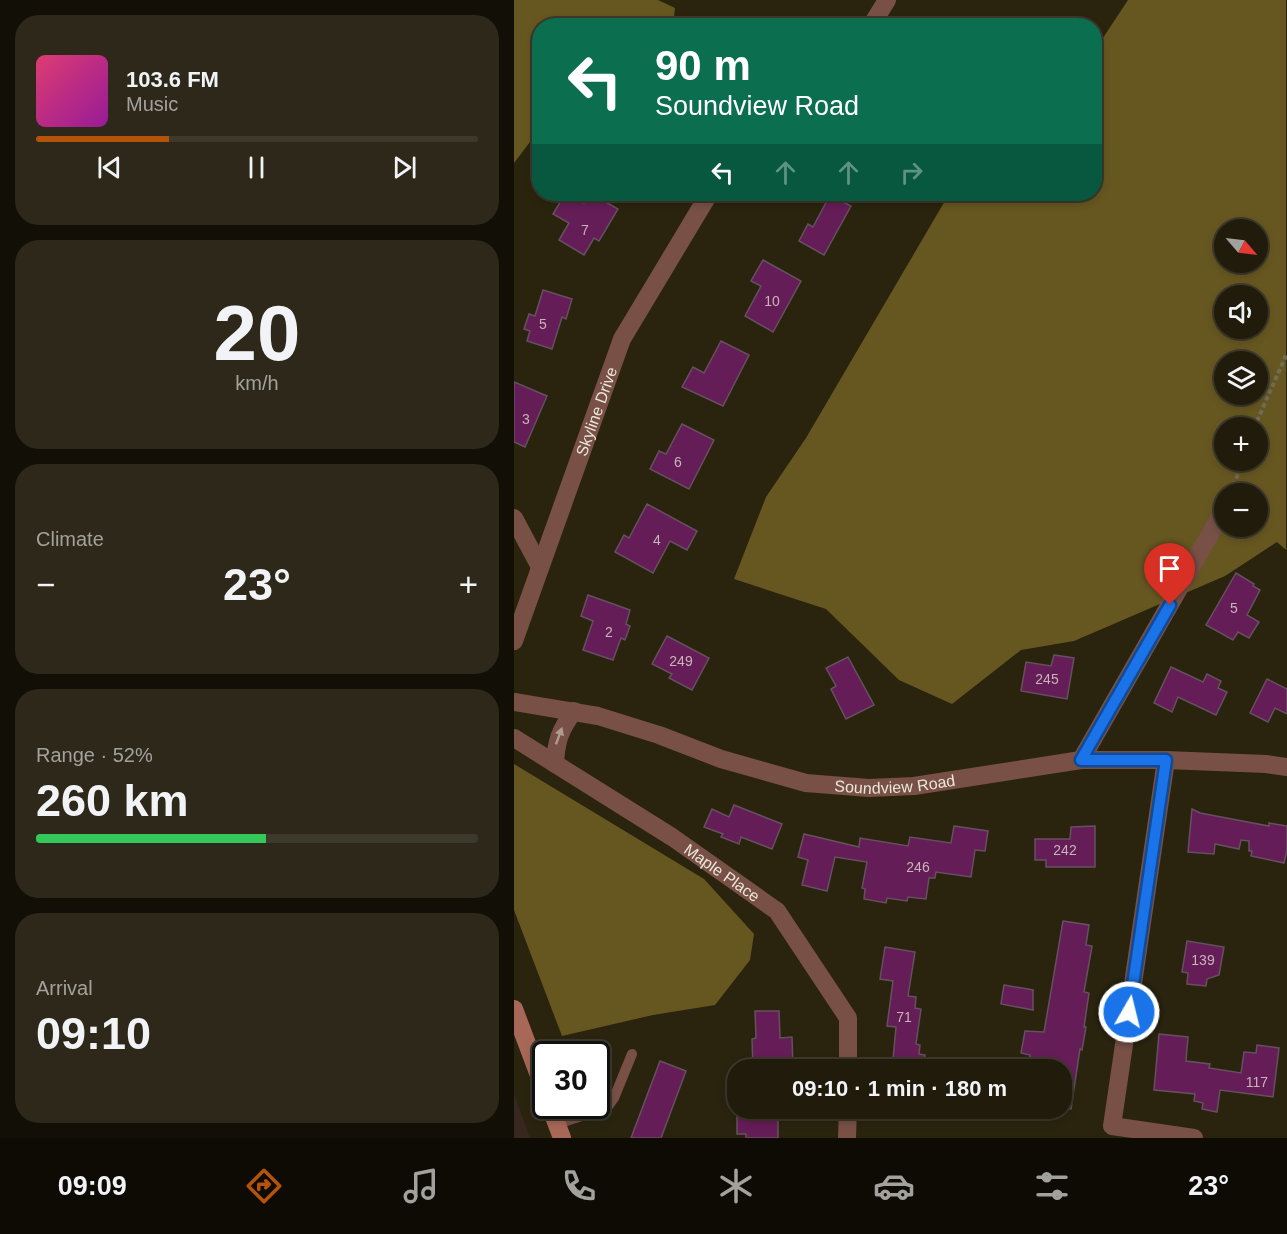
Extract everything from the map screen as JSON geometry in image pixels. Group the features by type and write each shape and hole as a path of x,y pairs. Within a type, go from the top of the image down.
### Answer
{"main road":[{"path":"514,1009 532,1057"}],"street":[{"path":"876,18 887,0"},
{"name":"Skyline Drive","path":"514,641 622,339 705,201"},
{"path":"514,518 540,567"},
{"path":"1081,760 1214,527"},
{"name":"Soundview Road","path":"514,702 598,716 659,735 721,759 806,783 869,788 914,786 1081,760 1166,760 1266,764 1286,767"},
{"path":"555,764 556,744 563,725 574,711"},
{"name":"Maple Place","path":"514,738 672,837 777,911 848,1018 848,1059"},
{"path":"1166,760 1112,1126 1194,1138"},
{"path":"847,1138 848,1119"}],"lane":[{"path":"559,1131 607,1108 614,1098 632,1054"}],"path":[{"path":"1259,417 1286,353"}],"shaded area":[{"path":"514,0 658,0 675,8 674,18 532,18 532,139 514,163"},
{"path":"1128,0 1286,0 1286,550 1277,542 1225,576 1074,641 1021,650 952,704 899,680 826,609 734,579 766,497 806,438 945,201 1102,201 1102,39"},
{"path":"514,764 704,879 754,934 750,960 715,1005 653,1015 562,1036 514,910"},
{"path":"514,1094 530,1138 514,1138"}],"building":[{"path":"561,201 584,203 585,201 604,201 618,209 599,241 594,238 584,255 559,240 569,223 553,214"},
{"path":"827,201 841,201 851,206 824,255 799,241 808,224 813,227"},
{"path":"763,260 801,281 773,332 745,316 761,286 751,281"},
{"path":"543,290 572,299 566,319 562,317 552,349 527,341 530,331 524,329 529,314 535,316"},
{"path":"721,341 749,355 723,406 682,387 693,367 704,373"},
{"path":"514,382 547,396 525,447 514,442"},
{"path":"682,424 714,440 689,489 650,469 659,451 666,454"},
{"path":"647,504 697,531 687,550 670,541 653,573 615,552 624,535 629,538"},
{"path":"1236,573 1260,590 1247,615 1259,622 1249,638 1238,632 1233,640 1206,625"},
{"path":"588,595 630,610 626,624 630,626 625,640 621,638 613,660 583,650 593,621 581,616"},
{"path":"667,636 709,658 692,690 669,678 672,674 652,664"},
{"path":"1054,655 1074,658 1067,699 1021,691 1026,662 1051,666"},
{"path":"848,657 874,705 846,719 831,689 836,686 826,668"},
{"path":"1171,667 1203,682 1207,674 1221,681 1218,688 1227,692 1216,715 1178,697 1172,712 1154,703"},
{"path":"1267,679 1287,689 1287,714 1275,708 1268,722 1250,713"},
{"path":"734,805 782,824 772,849 741,837 739,844 721,837 723,834 704,827 712,809 729,817"},
{"path":"1192,809 1200,813 1269,826 1269,823 1287,826 1287,850 1284,863 1251,856 1249,841 1241,840 1239,849 1215,844 1214,854 1188,852"},
{"path":"954,826 988,831 985,851 975,850 971,877 936,872 935,878 929,878 926,899 908,897 907,901 887,898 886,903 864,899 865,889 862,888 867,862 835,857 827,891 802,885 808,860 798,857 804,834 859,847 860,838 908,846 910,837 951,843"},
{"path":"1095,826 1095,867 1046,867 1046,860 1035,860 1035,839 1070,839 1071,827"},
{"path":"1063,921 1089,925 1086,945 1092,946 1084,992 1089,993 1084,1027 1086,1027 1082,1050 1080,1049 1072,1102 1072,1059 1029,1059 1030,1055 1021,1053 1025,1031 1044,1032"},
{"path":"1187,941 1224,947 1219,975 1207,979 1206,986 1187,984 1188,973 1182,972"},
{"path":"885,947 915,952 908,996 916,997 915,1008 921,1009 916,1044 920,1045 919,1054 925,1055 924,1059 893,1059 896,1027 887,1026 893,981 880,979"},
{"path":"1004,985 1033,990 1033,1010 1001,1004"},
{"path":"755,1011 779,1011 780,1038 792,1037 793,1059 753,1059 752,1039 756,1038"},
{"path":"1159,1034 1188,1037 1186,1061 1210,1064 1209,1068 1241,1073 1244,1052 1256,1053 1257,1045 1279,1048 1273,1097 1220,1090 1217,1112 1202,1109 1203,1103 1194,1101 1195,1094 1154,1090"},
{"path":"660,1061 686,1071 661,1138 631,1138"},
{"path":"737,1119 778,1119 778,1138 746,1138 746,1134 737,1134"}],"route":[{"path":"1129,1012 1166,760 1081,760 1170,605"}]}
